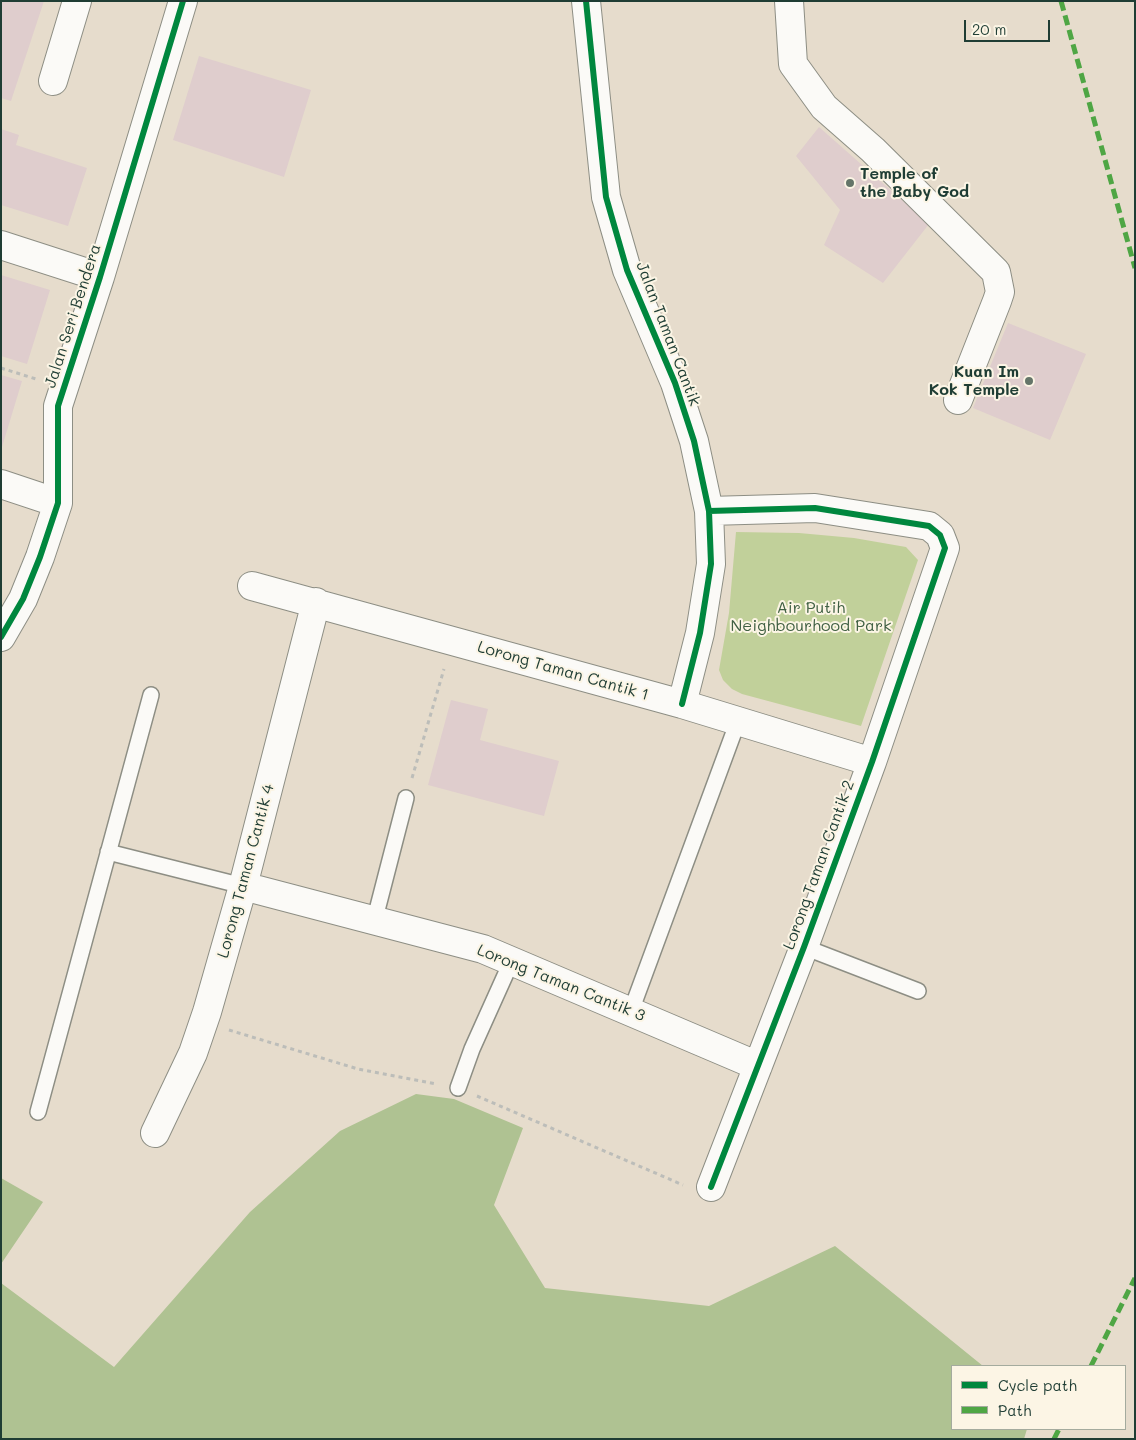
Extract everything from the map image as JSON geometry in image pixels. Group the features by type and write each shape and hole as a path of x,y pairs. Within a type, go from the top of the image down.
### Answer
{"street":[{"path":"53,81 77,1"},
{"name":"Jalan Seri Bendera","path":"1,637 23,598 40,557 58,503 58,406 100,277 183,1"},
{"name":"Jalan Taman Cantik","path":"586,1 606,197 627,270 674,383 694,441 709,511 711,564 700,633 682,704"},
{"path":"789,1 793,64 824,107 872,150 996,272 1000,292 998,301 958,400"},
{"path":"1,245 100,277"},
{"path":"1,484 58,503"},
{"name":"Lorong Taman Cantik 2","path":"709,511 815,508 929,526 940,535 945,548 872,762 804,947 711,1187"},
{"name":"Lorong Taman Cantik 1","path":"252,586 316,602 682,704 872,762"},
{"name":"Lorong Taman Cantik 4","path":"155,1133 193,1053 243,886 316,602"},
{"name":"Lorong Taman Cantik 3","path":"243,886 374,922 483,949 758,1066"}],"lane":[{"path":"38,1112 151,695"},
{"path":"631,1011 738,721"},
{"path":"374,922 406,798"},
{"path":"108,852 243,886"},
{"path":"804,947 918,991"},
{"path":"458,1088 472,1049 512,960"}],"path":[{"path":"1,368 64,389"},
{"path":"406,798 441,679"}],"green space":[{"name":"Air Putih Neighbourhood Park","path":"736,532 799,533 854,538 906,547 918,560 861,726 742,694 732,689 723,680 719,670 729,613"},
{"path":"416,1094 454,1099 523,1128 494,1205 545,1288 709,1306 835,1246 982,1365 951,1365 951,1430 1027,1430 1024,1439 1,1439 1,1283 114,1367 250,1212 340,1131"},
{"path":"1,1178 43,1202 1,1264"}],"building":[{"path":"1,1 44,1 11,101 1,98"},
{"path":"199,56 311,90 284,177 173,140"},
{"name":"Temple of the Baby God","path":"819,127 929,224 883,283 824,245 840,210 796,156"},
{"path":"1,129 19,135 16,145 87,168 68,226 1,205"},
{"path":"1,275 50,290 27,364 1,356"},
{"name":"Kuan Im Kok Temple","path":"1008,323 1086,354 1050,440 973,408"},
{"path":"1,375 22,381 2,447 1,447"},
{"path":"451,700 488,709 480,740 559,761 544,816 428,785"}],"marked path":[{"path":"1061,1 1135,268"},
{"path":"1092,1365 1135,1278"},
{"path":"1054,1439 1058,1430"}],"cycle path":[{"path":"1,637 23,599 40,557 58,503 58,406 100,277 183,1"},
{"path":"586,1 606,197 627,270 675,383 694,441 709,511 711,564 700,633 682,704"},
{"path":"709,511 815,508 929,526 940,535 945,548 872,762 804,947 711,1187"}],"place":[{"name":"Temple of the Baby God","path":"850,183"},
{"name":"Kuan Im Kok Temple","path":"1029,381"}]}
